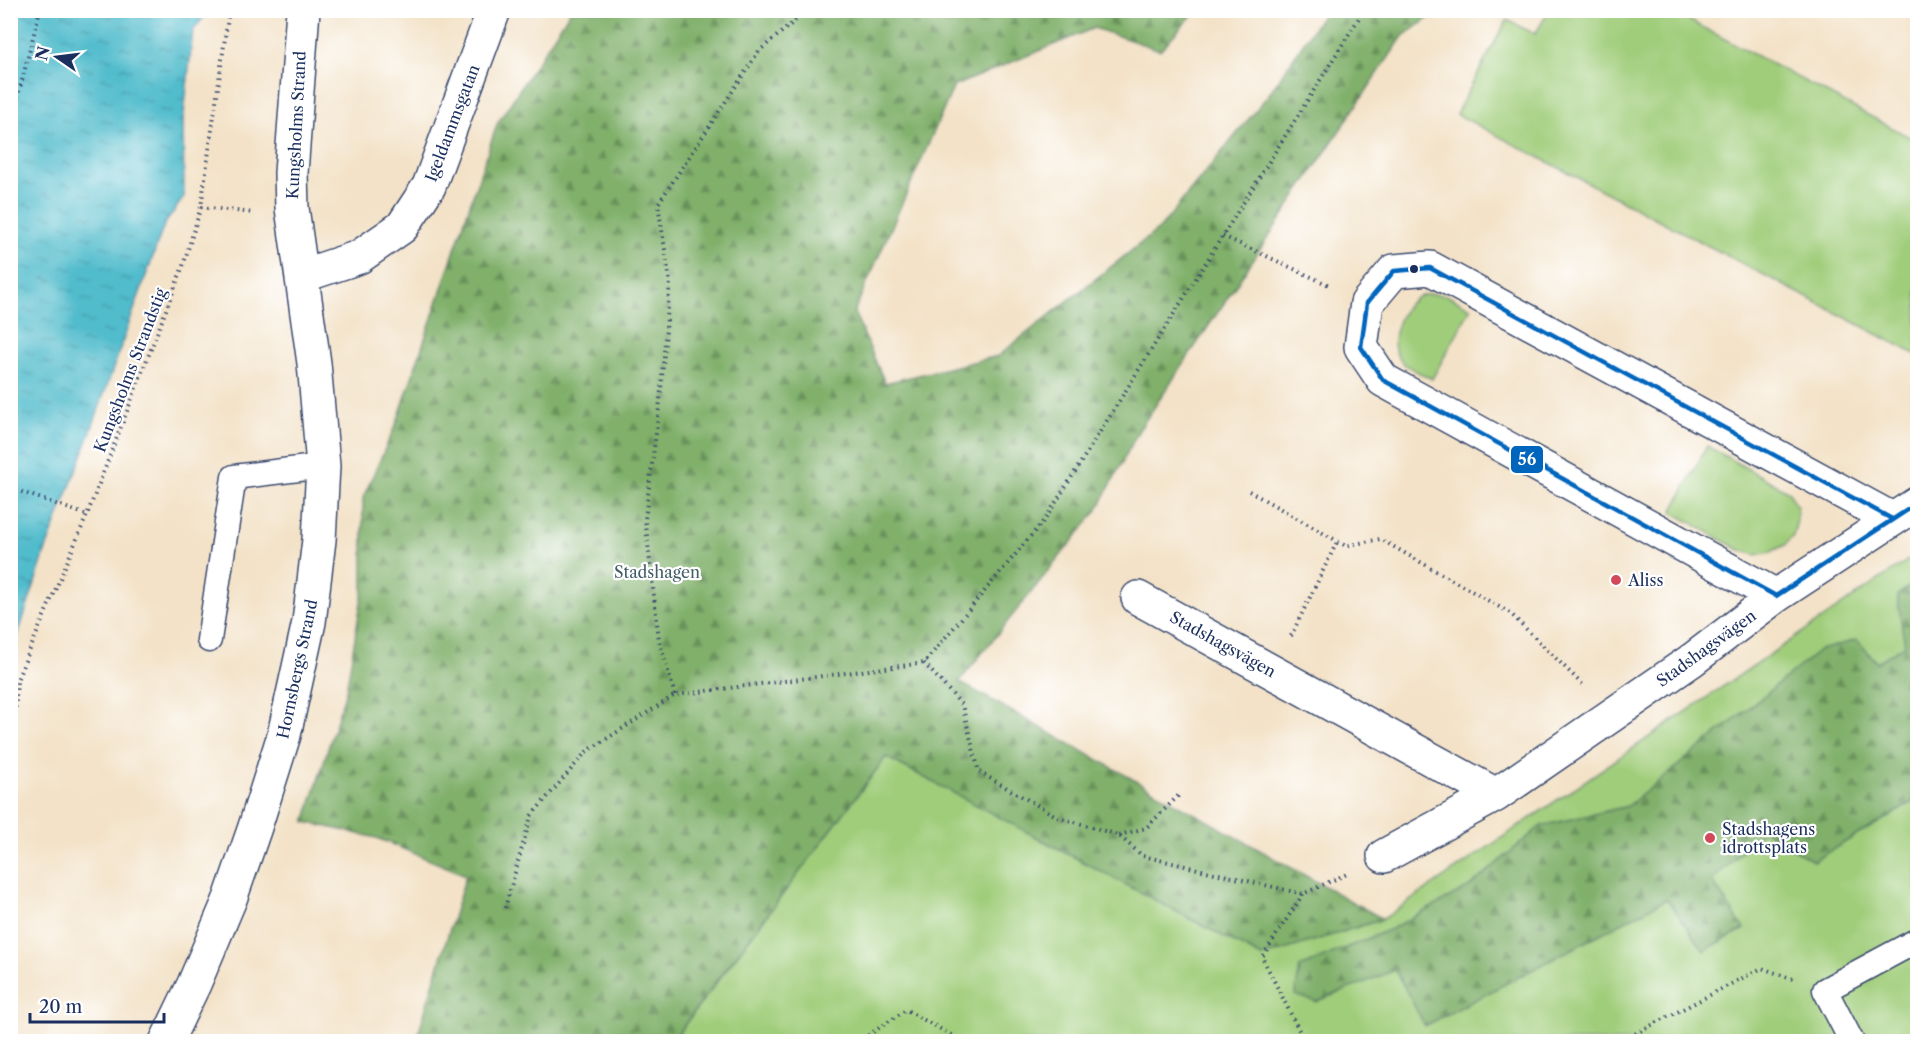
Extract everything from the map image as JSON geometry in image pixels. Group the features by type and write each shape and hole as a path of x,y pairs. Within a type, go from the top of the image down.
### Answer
{"street":[{"name":"Kungsholms Strand","path":"302,276 292,208 291,173 303,10"},
{"name":"Igeldammsgatan","path":"302,276 359,257 402,227 429,186 494,10"},
{"path":"1776,596 1383,380 1361,346 1367,303 1394,271 1430,268 1905,511"},
{"name":"Hornsbergs Strand","path":"166,1041 194,984 230,898 255,827 284,735 309,622 319,540 323,465 314,363 302,276"},
{"name":"Stadshagsvägen","path":"1384,856 1496,795 1692,660 1776,596 1905,511"},
{"name":"Stadshagsvägen","path":"1138,598 1496,795"}],"lane":[{"path":"209,640 234,477 323,465"},
{"path":"1852,1041 1825,990 1917,940"}],"path":[{"path":"10,127 40,10"},
{"name":"Kungsholms Strandstig","path":"10,724 15,718 17,680 87,515 183,266 201,207 229,10"},
{"path":"675,695 658,640 645,519 660,401 670,282 658,204 759,51 808,10"},
{"path":"505,908 531,816 586,752 675,695 924,663 1047,518 1364,10"},
{"path":"201,207 257,214"},
{"path":"1223,236 1367,303"},
{"path":"10,488 87,515"},
{"path":"1249,491 1346,546 1380,539 1510,613 1614,714"},
{"path":"1303,612 1337,542"},
{"path":"924,663 962,705 979,772 1058,817 1118,835 1143,856 1303,894"},
{"path":"1118,835 1146,828 1179,795"},
{"path":"1305,1041 1262,957 1303,894 1384,856"},
{"path":"1619,1041 1762,968 1825,990"},
{"path":"858,1041 906,1010 963,1041"}],"green space":[{"name":"Stadshagen","path":"571,10 1196,11 1160,50 1094,28 954,86 854,312 885,383 998,356 1160,228 1269,94 1325,11 1439,11 1403,36 1139,430 1098,509 959,682 1383,919 1262,957 886,757 672,1041 416,1041 466,875 377,838 305,822 346,691 363,590 363,498 397,422 497,124"},
{"path":"1549,11 1672,11 1917,141 1917,355 1456,114 1507,20 1535,34"},
{"path":"1430,294 1446,295 1471,308 1432,379 1403,363 1397,356 1394,338 1399,319 1410,303 1418,297"},
{"path":"1707,446 1789,492 1797,507 1797,520 1793,536 1785,545 1771,552 1755,555 1738,549 1672,512"},
{"name":"Stadshagens idrottsplats","path":"1917,554 1917,1041 672,1042 886,757 1262,957 1383,919"},
{"path":"1917,582 1917,800 1813,861 1763,830 1712,881 1744,929 1704,951 1667,899 1425,1026 1395,970 1316,1002 1295,995 1300,967 1393,928 1468,888 1541,826 1628,806 1820,650 1857,640 1877,662 1905,645 1897,595"}],"water":[{"path":"11,10 208,11 193,31 183,123 184,197 164,225 86,445 46,549 11,656"}],"transit line":[{"name":"56","path":"1776,596 1383,380 1361,347 1367,303 1394,271 1430,268 1892,519"},
{"name":"56","path":"1776,596 1918,503"}],"place":[{"name":"Aliss","path":"1616,580"},
{"name":"Stadshagens idrottsplats","path":"1710,838"}]}
